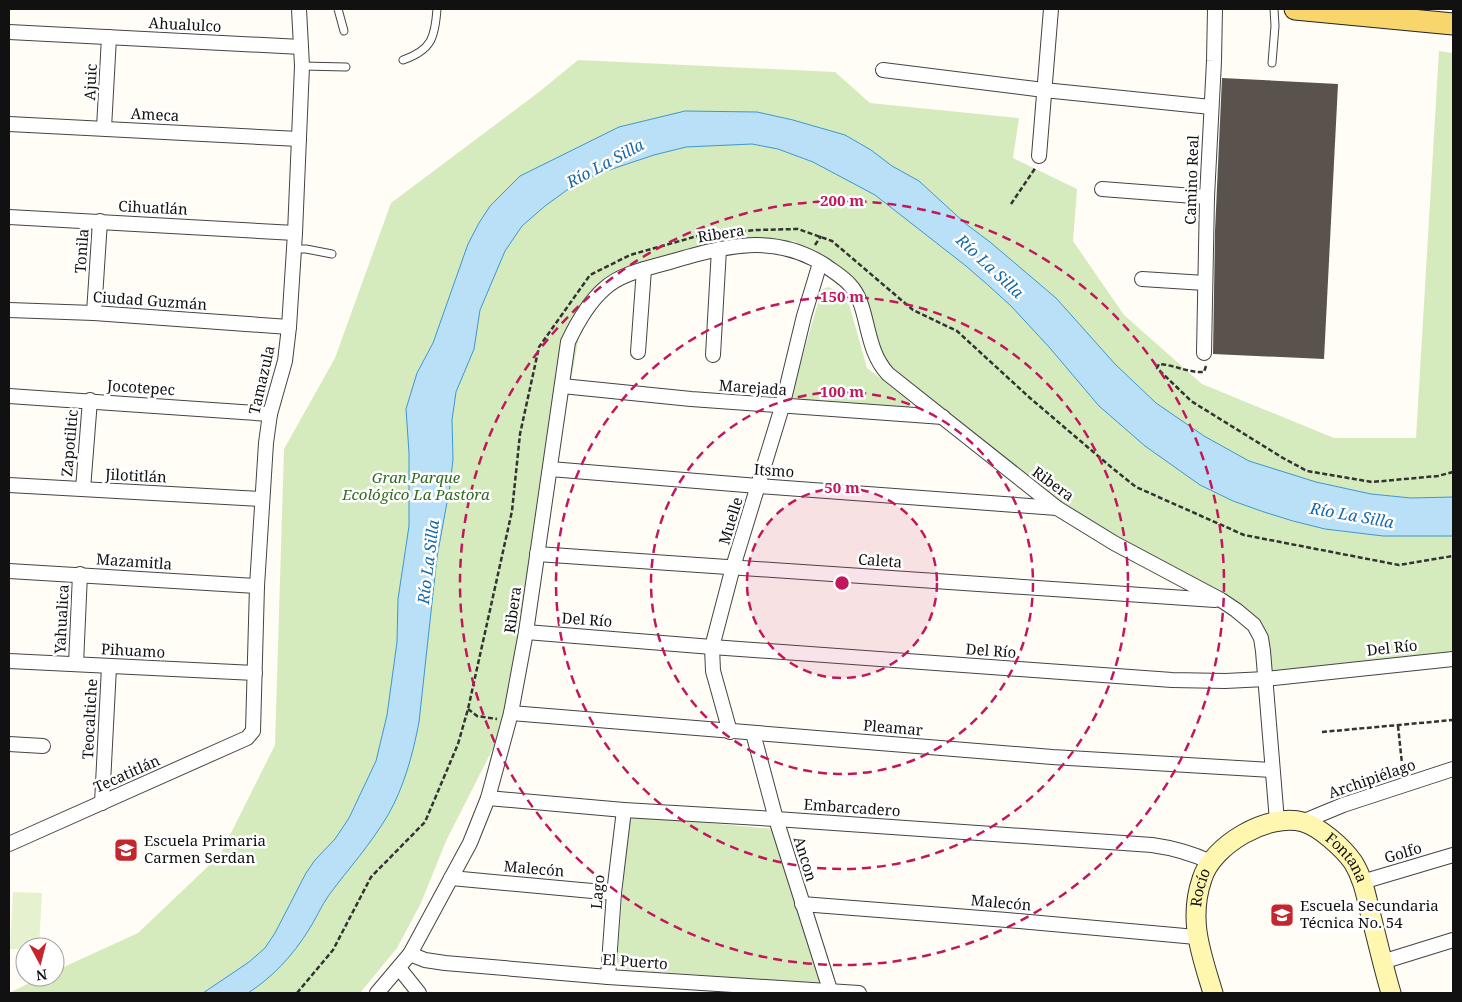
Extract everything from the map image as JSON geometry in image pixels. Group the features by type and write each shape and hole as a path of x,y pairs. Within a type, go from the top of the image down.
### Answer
{"main road":[{"path":"1295,9 1453,24"}],"street":[{"name":"Tamazula","path":"254,729 256,586 266,443 270,414 285,361 295,233 302,66 299,9"},
{"path":"1039,156 1051,9"},
{"name":"Camino Real","path":"1204,353 1207,197 1215,9"},
{"name":"Ahualulco","path":"9,32 301,47"},
{"name":"Ajuic","path":"104,128 110,37"},
{"path":"882,70 1044,90 1211,107"},
{"name":"Ameca","path":"9,124 299,139"},
{"path":"1102,189 1207,197"},
{"name":"Cihuatlán","path":"9,217 295,233"},
{"name":"Tonila","path":"94,314 100,222"},
{"name":"Ribera","path":"378,993 410,954 470,843 488,798 510,717 526,632 568,342 583,314 604,288 615,281 644,269 719,249 743,245 779,246 800,252 843,278 854,291 862,310 872,349 881,366 888,374 1004,468 1057,508 1114,543 1221,600 1254,625 1261,638 1266,679 1277,821"},
{"path":"713,355 719,249"},
{"name":"Muelle","path":"730,732 713,671 712,647 733,567 782,406 804,316 820,263"},
{"path":"638,352 644,269"},
{"path":"1142,279 1205,282"},
{"name":"Ciudad Guzmán","path":"9,310 289,327"},
{"name":"Marejada","path":"562,386 691,399 942,417"},
{"name":"Jocotepec","path":"9,396 90,400 270,414"},
{"name":"Zapotiltic","path":"82,489 90,400"},
{"name":"Itsmo","path":"550,469 1057,508"},
{"name":"Jilotitlán","path":"9,485 262,499"},
{"name":"Caleta","path":"537,554 1221,600"},
{"name":"Mazamitla","path":"9,571 256,586"},
{"name":"Yahualica","path":"76,664 80,574"},
{"name":"Del Río","path":"526,632 1172,680 1225,681 1266,679 1453,659"},
{"name":"Pihuamo","path":"9,661 255,673"},
{"name":"Teocaltiche","path":"102,803 109,666"},
{"name":"Pleamar","path":"510,717 753,733 1052,758 1272,770"},
{"name":"Tecatitlán","path":"9,844 247,738 254,729"},
{"name":"Ancon","path":"753,733 776,818 831,992"},
{"path":"9,744 43,746"},
{"name":"Archipiélago","path":"1302,822 1343,805 1453,769"},
{"name":"Embarcadero","path":"488,798 624,810 776,818 1152,845 1172,847 1211,862"},
{"name":"Lago","path":"608,977 614,892 624,810"},
{"name":"Fontana","path":"1277,821 1302,822 1319,830 1336,844 1352,862 1362,882 1390,993"},
{"name":"Rocío","path":"1213,993 1196,937 1196,900 1202,877 1211,862 1228,843 1247,831 1277,821"},
{"name":"Golfo","path":"1362,882 1453,854"},
{"name":"Malecón","path":"451,878 614,892"},
{"name":"Malecón","path":"802,904 1196,937"},
{"path":"1382,962 1453,940"},
{"name":"El Puerto","path":"410,954 426,960 445,963 608,977 859,993"},
{"path":"399,968 419,993"}],"lane":[{"path":"338,9 344,31"},
{"path":"403,60 428,46 433,37 437,9"},
{"path":"1272,63 1275,26 1274,9"},
{"path":"302,66 346,67"},
{"path":"294,249 306,249 332,254"}],"path":[{"path":"1011,204 1038,164 1039,156"},
{"path":"297,993 333,950 372,877 425,822 458,744 468,709 512,511 520,434 539,347 590,275 630,255 701,235 756,230 798,229 832,241 913,310 957,331 1030,398 1136,487 1244,536 1399,565 1453,556"},
{"path":"1204,353 1207,362 1204,372 1195,372 1172,365 1159,364 1157,368 1191,402 1282,458 1307,471 1372,482 1438,476 1453,472"},
{"path":"468,709 476,716 510,717"},
{"path":"1322,732 1453,720"},
{"path":"1398,726 1404,784"}],"green space":[{"name":"Gran Parque Ecológico La Pastora","path":"1439,51 1453,53 1453,659 1266,679 1254,625 1114,543 888,374 857,296 810,251 794,241 719,249 615,281 583,314 511,713 446,841 421,903 397,948 360,993 9,993 21,987 65,987 65,966 138,933 220,855 275,745 284,449 335,358 391,203 539,92 578,60 835,72 870,103 1019,118 1013,158 1077,189 1073,241 1124,315 1202,384 1334,438 1416,438"},
{"path":"829,287 847,297 867,368 909,400 911,405 908,408 796,403 791,396 822,289"},
{"path":"635,816 773,829 820,984 622,969 617,964 628,822"},
{"path":"13,892 42,893 40,937 15,937 15,949 10,949"}],"water":[{"name":"Río La Silla","path":"685,111 757,112 845,135 871,150 892,166 919,181 966,224 1056,298 1115,364 1156,403 1204,436 1249,461 1316,482 1371,494 1411,498 1453,497 1453,536 1383,536 1325,529 1264,512 1233,501 1200,485 1145,446 1099,406 1011,306 966,266 875,195 813,162 778,149 752,144 686,147 654,155 587,178 545,206 522,226 505,251 480,310 474,349 456,392 452,420 453,459 450,486 437,557 419,722 407,770 394,804 374,836 326,899 302,940 274,973 248,993 203,993 249,962 265,948 275,933 306,873 315,860 335,839 349,818 376,761 387,715 397,642 398,599 409,526 409,453 406,409 417,373 433,343 468,244 479,223 490,206 520,176 619,127"}],"building":[{"path":"1222,78 1338,84 1324,359 1213,354 1215,231"}],"place":[{"name":"Escuela Primaria Carmen Serdan","path":"126,850"},
{"name":"Escuela Secundaria Técnica No. 54","path":"1282,915"}]}
